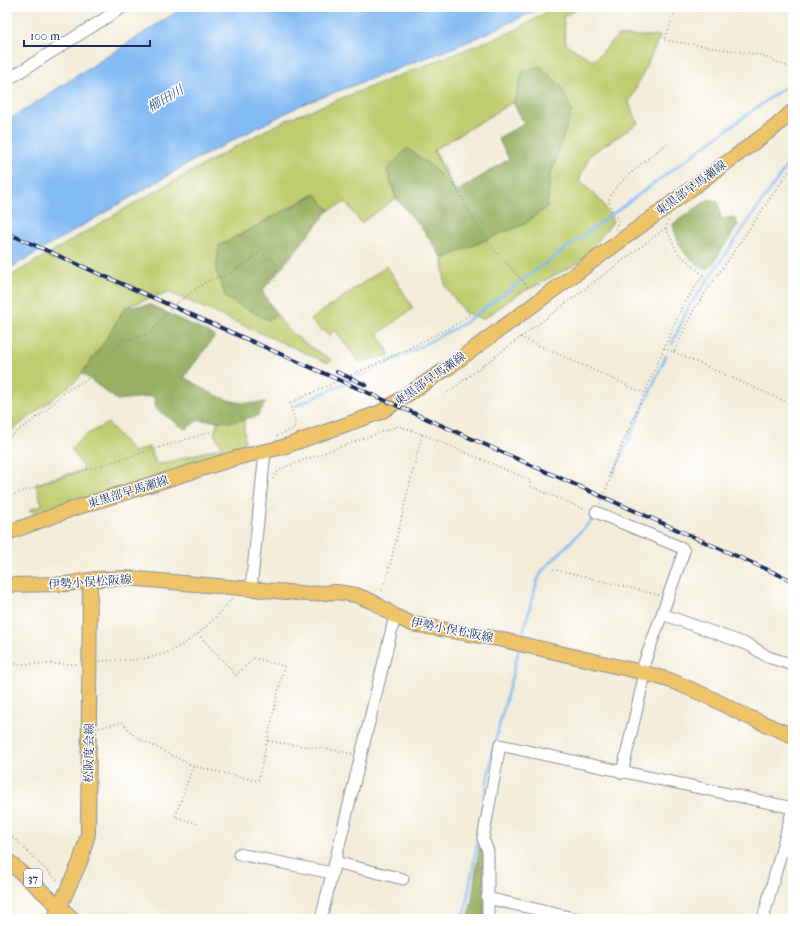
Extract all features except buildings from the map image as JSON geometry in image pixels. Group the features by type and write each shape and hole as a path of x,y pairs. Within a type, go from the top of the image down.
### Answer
{"main road":[{"name":"東黒部早馬瀬線","path":"7,533 69,510 236,458 265,452 367,417 395,404 591,263 775,127 793,111"},
{"name":"伊勢小俣松阪線","path":"7,585 66,584 90,580 133,579 310,594 344,592 364,598 377,604 395,616 424,627 499,639 643,672 689,688 744,715 793,736"},
{"name":"松阪度会線","path":"56,913 80,862 88,834 90,580"},
{"name":"37","path":"7,849 56,913"},
{"name":"37","path":"7,860 56,913 73,919"}],"street":[{"path":"7,80 123,7"},
{"path":"775,127 793,121"},
{"path":"244,588 265,452"},
{"path":"596,512 682,548 684,551 667,597 643,672 622,773"},
{"path":"662,614 748,645 768,657 793,665"},
{"path":"321,919 395,616"},
{"path":"488,919 488,851 483,839 500,745 622,773 698,786 793,808 763,919"},
{"path":"782,847 793,850"},
{"path":"239,854 332,873"},
{"path":"335,862 403,880"},
{"path":"488,898 578,919"}],"path":[{"path":"677,7 664,40 761,55 793,69"},
{"path":"617,218 609,203 610,194 618,183 668,143"},
{"path":"436,151 484,238 527,285"},
{"path":"674,352 692,311 793,165"},
{"path":"271,483 276,473 285,466 398,426 422,434 530,480 530,486 591,512 596,512 609,482 610,472 685,302 703,275 677,252 666,228 668,220 672,216"},
{"path":"444,395 666,228"},
{"path":"7,439 44,412 66,391 91,377 122,341 149,334 174,305 207,281 231,272 260,253 276,263 275,281"},
{"path":"265,452 269,443 277,436 294,429 295,422 290,403 406,350 460,322 471,313"},
{"path":"520,337 644,393"},
{"path":"665,348 793,406"},
{"path":"7,497 89,469 214,431"},
{"path":"377,604 388,573 422,434"},
{"path":"553,569 667,597"},
{"path":"7,664 42,666 90,663 155,656 182,646 193,639 226,606 234,595 244,588"},
{"path":"89,730 122,722 134,736 193,766 258,781 284,666 254,658 236,675 198,634"},
{"path":"268,741 298,746 330,748 360,756"},
{"path":"193,766 175,817 198,824"},
{"path":"7,832 52,876 68,887"}],"green space":[{"path":"553,7 581,7 563,17 566,44 594,61 617,36 660,36 629,103 638,123 590,155 579,180 602,202 613,222 580,262 517,295 483,319 465,313 445,286 443,259 494,236 523,225 547,207 550,176 557,158 523,71 516,97 513,102 434,150 456,192 435,169 387,170 396,198 361,223 346,202 329,210 315,194 219,246 268,320 277,315 295,335 309,346 332,360 328,363 168,292 125,307 107,338 77,380 7,434 7,278 140,200 266,130 291,118 507,34 530,22"},
{"path":"540,66 561,86 572,111 550,176 547,207 523,225 494,236 443,259 421,227 396,198 387,170 407,148 435,169 456,192 509,159 498,138 524,124 513,102 516,97 523,71"},
{"path":"316,194 329,210 262,291 277,315 268,320 226,298 216,270 219,246"},
{"path":"709,199 718,202 721,219 734,217 738,225 712,265 706,270 688,256 680,246 673,224"},
{"path":"387,266 413,308 378,334 390,355 359,362 335,330 329,336 310,320"},
{"path":"150,305 215,336 184,377 214,394 232,401 242,403 266,402 257,416 232,422 199,420 185,429 156,409 154,396 117,400 82,373 107,338 125,307"},
{"path":"244,419 245,450 37,515 29,510 42,505 36,484 84,469 71,448 86,435 108,423 133,452 149,447 157,465 222,447 214,434 218,421 232,422"},
{"path":"480,842 484,852 485,919 469,919"}],"water":[{"name":"櫛田川","path":"184,7 544,7 463,44 301,105 187,164 7,270 7,121"}],"waterway":[{"path":"296,406 408,353 463,324 793,81"},
{"path":"672,344 688,308 793,157"},
{"path":"613,474 666,356"},
{"path":"521,640 537,582 542,571 593,519"},
{"path":"464,919 492,754 519,649"}],"railway":[{"path":"7,233 793,581"},
{"path":"337,372 366,385"}]}
